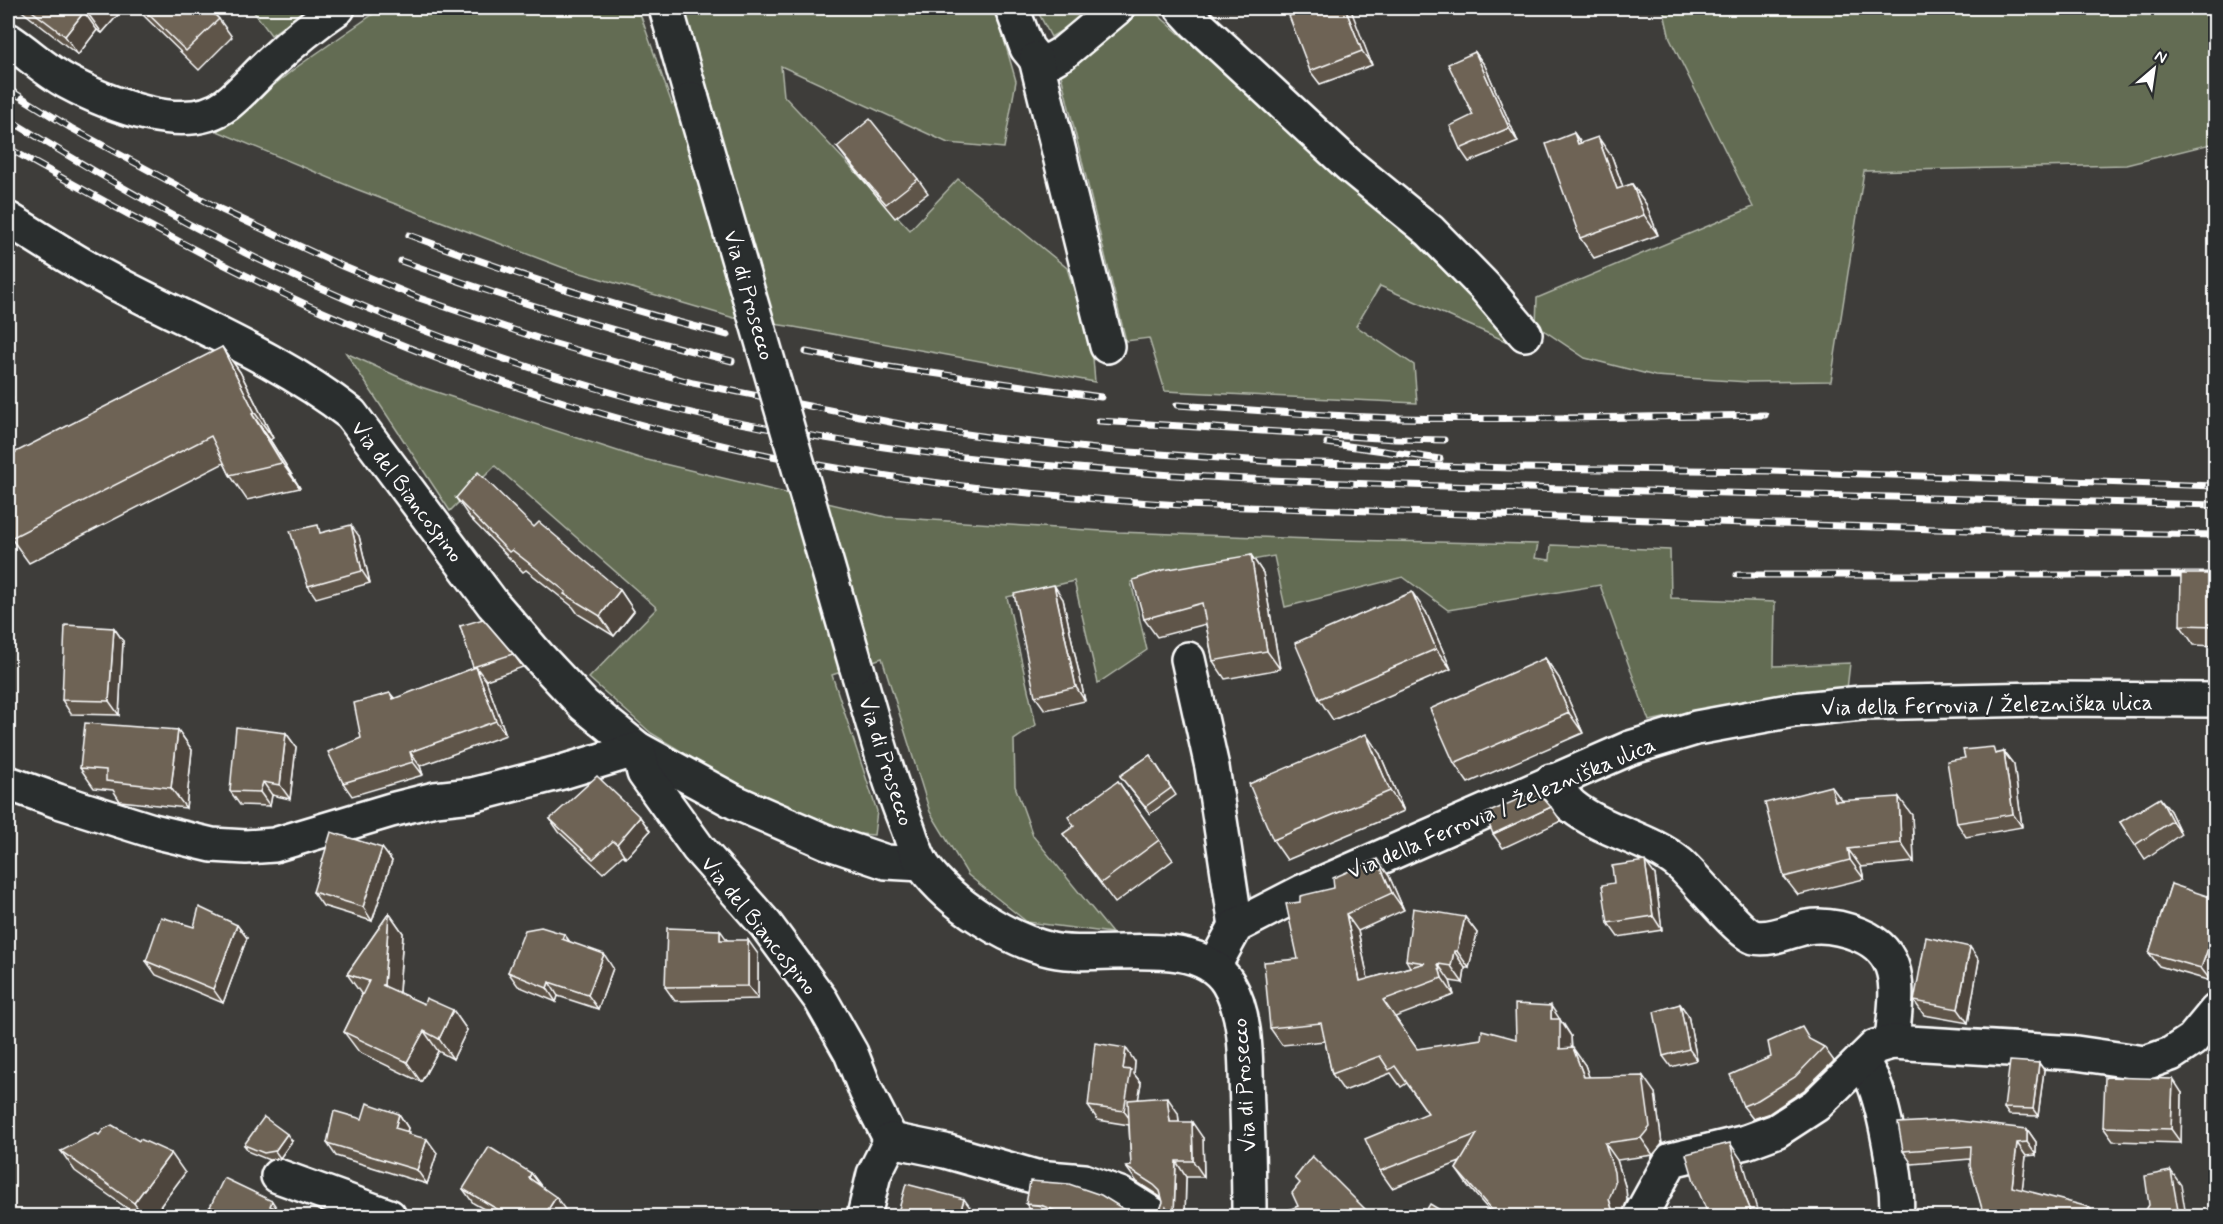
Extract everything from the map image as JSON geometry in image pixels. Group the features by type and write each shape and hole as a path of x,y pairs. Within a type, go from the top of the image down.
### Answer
{"street":[{"path":"8,39 40,65 66,82 96,96 157,116 185,118 206,116 226,105 317,22 338,8"},
{"name":"Via di Prosecco","path":"666,8 893,792 922,864 934,880 969,909 1010,936 1053,950 1094,954 1137,952 1174,954 1214,966 1228,982 1242,1024 1249,1216"},
{"path":"1012,8 1027,48 1035,59 1107,346"},
{"path":"1035,59 1049,61 1063,53 1117,8"},
{"path":"1182,8 1349,165 1430,231 1484,286 1525,334"},
{"name":"Via del Biancospino","path":"8,219 93,271 259,355 324,393 351,414 493,604 584,705 638,749 735,802 827,842 886,862 922,864"},
{"path":"1188,659 1212,767 1236,926 1214,966"},
{"name":"Via della Ferrovia / Železniška ulica","path":"1236,926 1304,891 1551,781 1630,748 1696,728 1794,710 1861,703 2043,699 2216,700"},
{"path":"8,783 153,831 212,845 246,847 274,845 391,810 435,799 472,795 562,772 638,749"},
{"name":"Via del Biancospino","path":"638,749 644,773 698,848 766,925 821,1000 851,1053 866,1091 891,1140"},
{"path":"1551,781 1571,805 1679,863 1733,921 1753,937 1770,938 1791,930 1819,925 1846,929 1870,939 1888,955 1895,972 1892,1042"},
{"path":"1640,1216 1671,1160 1746,1142 1776,1131 1816,1105 1875,1047 1892,1042 2076,1053 2145,1063 2171,1054 2192,1040 2216,1011"},
{"path":"1862,1061 1875,1086 1883,1115 1897,1190 1896,1216"},
{"path":"864,1216 874,1174 891,1140 945,1151 1036,1177 1084,1181 1120,1194 1155,1216"},
{"path":"278,1176 389,1216"}],"green space":[{"path":"251,8 309,8 271,35"},
{"path":"382,8 638,8 672,104 710,97 684,8 995,8 1016,81 1004,148 948,143 781,66 784,96 910,230 958,179 1067,268 1092,346 1095,382 734,318 564,268 356,189 217,131 294,69"},
{"path":"1036,8 1082,8 1086,16 1051,37"},
{"path":"1145,8 1150,8 1381,210 1526,350 1380,286 1356,326 1414,365 1417,403 1165,391 1149,338 1126,341 1061,75 1089,49"},
{"path":"1663,8 2215,8 2215,143 2126,165 1864,171 1831,381 1748,382 1655,376 1585,358 1536,325 1537,298 1753,207 1670,39"},
{"path":"346,353 421,387 639,458 886,517 1118,532 1538,544 1535,558 1550,560 1551,545 1670,550 1671,598 1775,602 1774,666 1850,663 1847,689 1750,700 1649,721 1600,585 1448,610 1403,577 1285,607 1274,556 1131,582 1147,650 1098,683 1074,581 1007,597 1036,725 1014,740 1015,786 1033,836 1112,933 1027,922 968,875 930,812 882,658 832,675 877,811 874,835 844,833 727,779 651,733 589,678 657,608 495,466 450,511"}],"building":[{"path":"28,8 95,8 89,15 84,12 65,36"},
{"path":"142,8 208,8 219,19 186,51"},
{"path":"1311,8 1345,8 1362,51 1310,71 1289,16"},
{"path":"1475,52 1509,128 1460,149 1450,126 1473,115 1448,64"},
{"path":"870,119 918,179 886,204 837,147"},
{"path":"1574,133 1578,144 1598,137 1617,189 1632,184 1644,215 1580,238 1546,144"},
{"path":"222,347 255,413 252,414 282,463 230,475 211,436 11,538 8,531 8,456"},
{"path":"478,472 534,527 539,522 620,590 600,616 564,594 566,592 512,550 509,552 456,498"},
{"path":"318,525 320,533 351,525 362,571 308,586 290,531"},
{"path":"1251,555 1267,651 1213,661 1202,603 1144,619 1133,580 1163,570"},
{"path":"2181,574 2216,574 2216,626 2180,625"},
{"path":"1054,585 1076,687 1035,696 1014,594"},
{"path":"1412,592 1436,649 1319,699 1295,643"},
{"path":"483,619 513,654 473,667 460,626"},
{"path":"65,625 114,628 109,701 62,700"},
{"path":"1545,658 1569,713 1454,763 1430,709"},
{"path":"476,667 496,721 410,752 413,762 343,783 328,752 361,738 354,703 390,693 393,699"},
{"path":"85,723 178,730 171,788 106,781 106,770 80,768"},
{"path":"236,727 286,733 280,785 263,782 260,792 230,791"},
{"path":"1366,734 1390,791 1273,840 1249,784"},
{"path":"1993,747 1995,754 2004,752 2013,814 1957,823 1947,761 1965,758 1963,750"},
{"path":"1150,755 1171,788 1145,807 1120,776"},
{"path":"597,776 640,817 617,844 613,841 593,859 550,819"},
{"path":"1118,781 1159,840 1101,883 1063,834 1074,826 1068,817"},
{"path":"1831,786 1835,801 1899,797 1901,843 1848,849 1850,860 1784,877 1765,803"},
{"path":"1537,791 1551,807 1493,834 1485,814"},
{"path":"2160,798 2172,821 2135,845 2120,822"},
{"path":"331,832 382,848 363,907 313,892"},
{"path":"1377,859 1392,893 1346,914 1360,981 1425,963 1406,960 1413,908 1465,917 1451,966 1438,964 1442,978 1383,1000 1417,1049 1481,1039 1482,1030 1516,1039 1515,1004 1551,1006 1551,1019 1560,1019 1560,1049 1573,1048 1584,1077 1643,1076 1650,1127 1641,1138 1605,1143 1615,1183 1609,1199 1612,1209 1620,1216 1497,1216 1456,1169 1477,1134 1380,1171 1365,1139 1428,1113 1395,1066 1389,1070 1380,1056 1332,1074 1321,1023 1270,1028 1264,962 1298,959 1286,904 1300,902 1300,896 1334,888 1333,878"},
{"path":"1645,861 1653,916 1608,923 1602,885 1614,883 1612,866"},
{"path":"2171,884 2216,899 2216,926 2201,968 2149,953"},
{"path":"199,907 237,925 213,989 146,961 161,917 194,927"},
{"path":"389,913 384,985 382,985 424,1004 426,998 453,1010 439,1039 424,1031 407,1062 344,1032 369,981 347,974"},
{"path":"541,927 564,934 562,939 604,954 588,995 549,982 547,988 508,972 525,930"},
{"path":"667,928 720,930 720,940 748,940 748,986 665,987"},
{"path":"1926,937 1970,947 1958,1009 1914,1001"},
{"path":"1680,1004 1689,1049 1663,1056 1654,1012"},
{"path":"1802,1027 1809,1039 1824,1047 1795,1077 1758,1100 1743,1106 1730,1075 1771,1057 1768,1042"},
{"path":"1095,1043 1126,1048 1123,1069 1131,1070 1124,1111 1088,1106"},
{"path":"2010,1061 2039,1063 2033,1109 2004,1108"},
{"path":"2105,1077 2173,1079 2171,1129 2103,1127"},
{"path":"1167,1097 1170,1122 1192,1122 1193,1161 1176,1161 1174,1213 1166,1207 1166,1216 1154,1216 1160,1210 1163,1202 1160,1191 1126,1167 1131,1166 1128,1100"},
{"path":"367,1103 399,1114 395,1128 427,1139 417,1170 327,1143 334,1111 362,1119"},
{"path":"264,1117 287,1134 275,1151 264,1153 244,1145"},
{"path":"1951,1120 2027,1129 2027,1142 2017,1143 2012,1187 2089,1207 2086,1216 2047,1216 2048,1211 2029,1216 1984,1216 1970,1166 1971,1146 1903,1151 1898,1123"},
{"path":"112,1125 139,1141 140,1139 171,1153 134,1203 61,1151 96,1133 99,1135"},
{"path":"1730,1143 1744,1194 1753,1216 1709,1216 1694,1181 1686,1154"},
{"path":"489,1147 531,1173 529,1178 556,1197 544,1216 506,1216 463,1189"},
{"path":"1312,1156 1372,1216 1282,1216 1281,1213 1298,1206 1292,1193 1300,1183 1295,1178"},
{"path":"2171,1171 2178,1210 2174,1216 2142,1216 2149,1205 2145,1176"},
{"path":"224,1178 272,1201 270,1206 294,1216 224,1216 226,1212 210,1207"},
{"path":"1030,1181 1069,1184 1101,1195 1135,1216 1067,1216 1041,1205 1026,1204"},
{"path":"906,1184 964,1199 959,1216 897,1216"},
{"path":"1430,1204 1450,1216 1423,1216"},
{"path":"1785,1209 1794,1216 1778,1216"},
{"path":"1640,1212 1648,1216 1632,1216"}],"railway":[{"path":"8,89 71,128 222,210 342,266 419,298 552,343 693,383 910,426 1115,451 1279,462 1771,471 2216,486"},
{"path":"8,119 106,178 206,233 304,280 404,323 506,360 640,401 732,422 794,433 934,454 1169,475 1405,485 2216,505"},
{"path":"8,148 242,274 376,335 485,376 597,412 710,442 818,465 973,487 1181,505 2000,531 2216,535"},
{"path":"409,235 567,289 728,335"},
{"path":"401,261 565,316 732,361"},
{"path":"806,352 882,366 1101,397"},
{"path":"1177,405 1396,418 1765,415"},
{"path":"1099,421 1444,440"},
{"path":"1327,443 1440,459"},
{"path":"1737,575 2216,575"}]}
